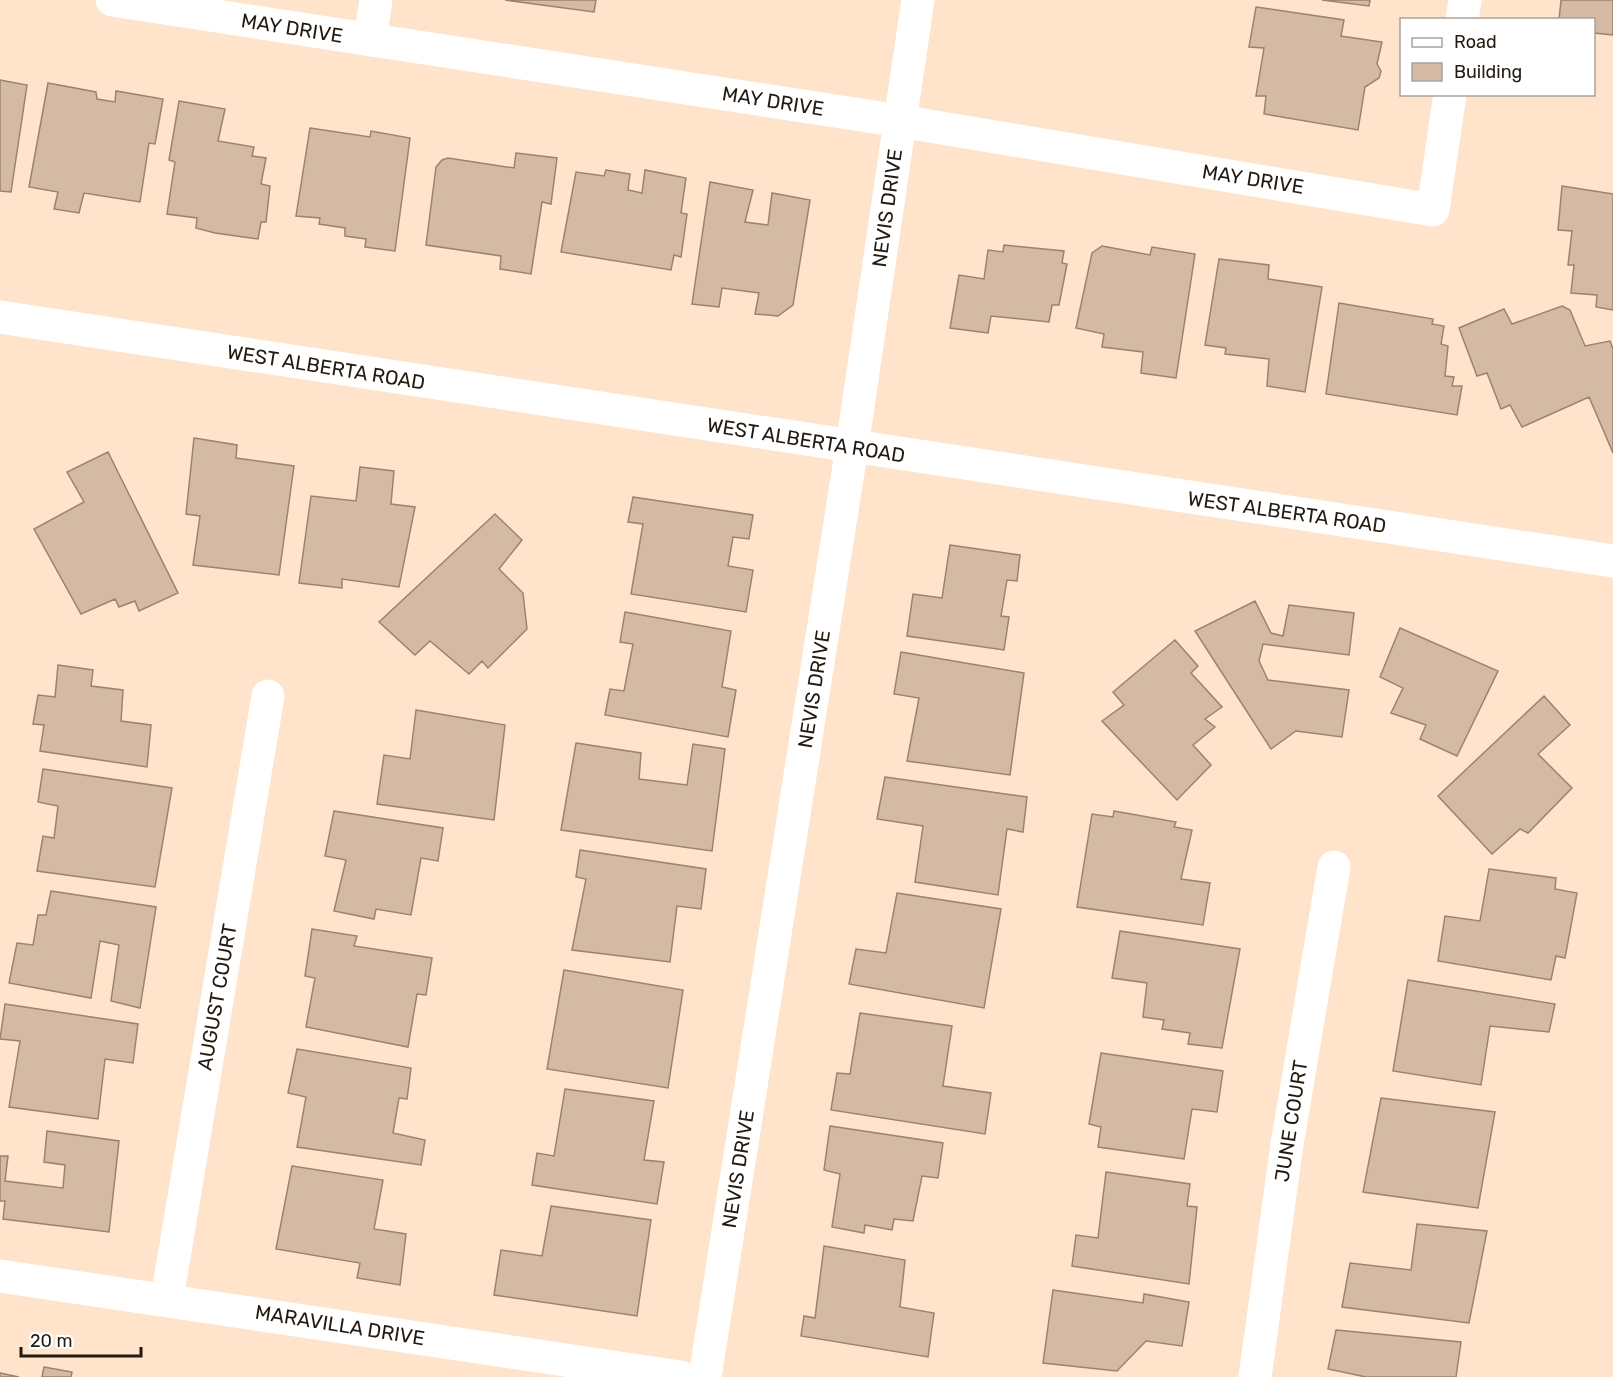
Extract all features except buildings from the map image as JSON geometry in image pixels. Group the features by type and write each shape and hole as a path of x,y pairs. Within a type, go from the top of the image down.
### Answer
{"street":[{"name":"MAY DRIVE","path":"112,0 900,121 1433,210 1450,96"},
{"path":"370,40 376,0"},
{"name":"NEVIS DRIVE","path":"705,1377 852,447 918,0"},
{"path":"1462,18 1465,0"},
{"name":"WEST ALBERTA ROAD","path":"0,317 1613,561"},
{"name":"AUGUST COURT","path":"167,1299 268,696"},
{"name":"JUNE COURT","path":"1255,1377 1287,1144 1334,867"},
{"name":"MARAVILLA DRIVE","path":"0,1276 680,1377"}]}
